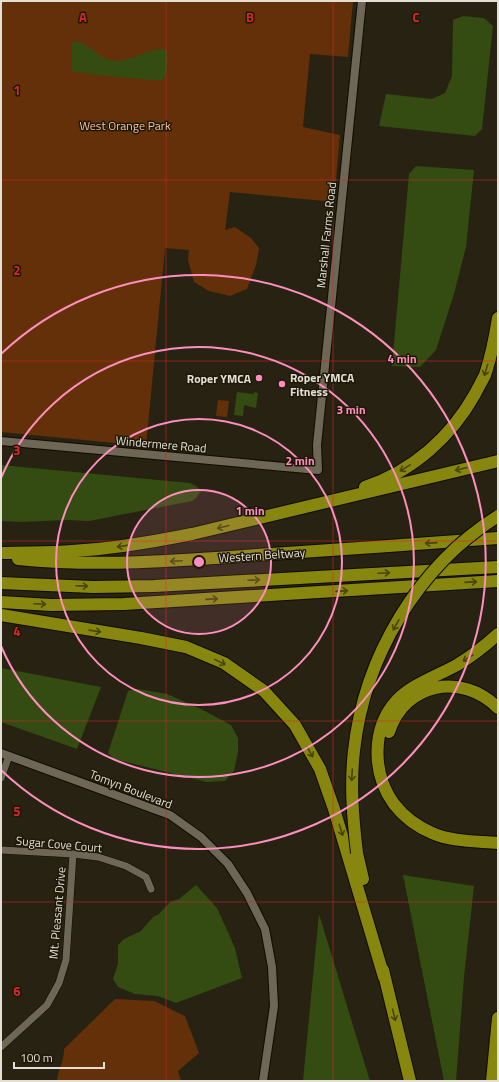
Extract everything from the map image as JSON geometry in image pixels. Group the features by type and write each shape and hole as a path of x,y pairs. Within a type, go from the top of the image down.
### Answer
{"highway":[{"path":"288,511 371,485 405,469 431,450 452,428 470,402 484,376 495,339 498,318"},
{"path":"1,553 113,548 192,534 498,461"},
{"path":"352,852 352,788 354,751 359,719 367,688 380,654 397,622 417,591 444,560 470,535 498,516"},
{"name":"Western Beltway","path":"1,557 39,561 160,562 498,538"},
{"name":"Western Beltway","path":"1,582 93,587 154,586 498,567"},
{"path":"1,602 51,605 124,604 498,581"},
{"path":"1,615 186,647 224,663 264,691 295,725 320,770 352,852 410,1081"},
{"path":"497,839 446,838 420,828 405,816 394,804 387,793 381,778 378,762 378,749 384,722 388,712 397,701 418,685 457,665 484,648 498,634"},
{"path":"497,839 448,830 424,821 411,811 395,791 389,777 385,750 387,737 398,712 409,701 428,690 447,686 464,688 482,695 498,708"},
{"path":"492,1081 498,1018"}],"street":[{"name":"Marshall Farms Road","path":"318,470 317,445 362,1"},
{"name":"Windermere Road","path":"1,441 318,470"},
{"path":"1,778 5,755"},
{"name":"Tomyn Boulevard","path":"5,755 170,815 201,837 228,864 247,893 265,929 272,967 274,1006 263,1081"},
{"name":"Sugar Cove Court","path":"1,850 98,856 126,866 146,877 151,888"},
{"name":"Mt. Pleasant Drive","path":"1,1047 47,1005 59,983 66,960 73,854"}],"green space":[{"name":"West Orange Park","path":"1,1 353,1 348,57 310,54 303,127 340,135 334,202 230,192 225,230 235,227 251,238 259,248 256,265 247,289 230,296 209,291 194,282 188,260 189,250 165,248 146,446 1,432"},
{"path":"218,400 229,401 227,417 216,416"},
{"path":"115,999 154,1001 185,1016 199,1053 178,1071 181,1081 57,1081 64,1049"}],"shaded area":[{"path":"463,16 484,18 493,26 482,129 475,136 379,126 386,94 432,99 445,93 452,76 453,20"},
{"path":"76,41 104,58 114,61 120,61 156,50 165,50 168,58 166,75 163,80 152,80 72,71 72,44"},
{"path":"416,166 474,170 466,247 454,294 436,350 420,367 392,366 409,174"},
{"path":"237,392 258,393 256,408 244,405 243,416 234,415"},
{"path":"1,465 190,483 201,491 192,501 89,521 1,521"},
{"path":"1,668 101,687 77,749 1,722"},
{"path":"138,689 167,694 201,709 231,725 238,738 238,752 234,771 225,781 207,782 114,759 108,753 128,691"},
{"path":"403,875 474,886 464,977 456,1081 444,1081"},
{"path":"196,885 217,908 235,948 242,978 176,1003 158,996 135,994 118,987 113,979 118,964 118,945 124,939 141,931 153,917 159,914 170,902 179,899"},
{"path":"319,914 370,1081 303,1081"}],"place":[{"name":"Roper YMCA","path":"259,378"},
{"name":"Roper YMCA Fitness","path":"282,384"}]}
